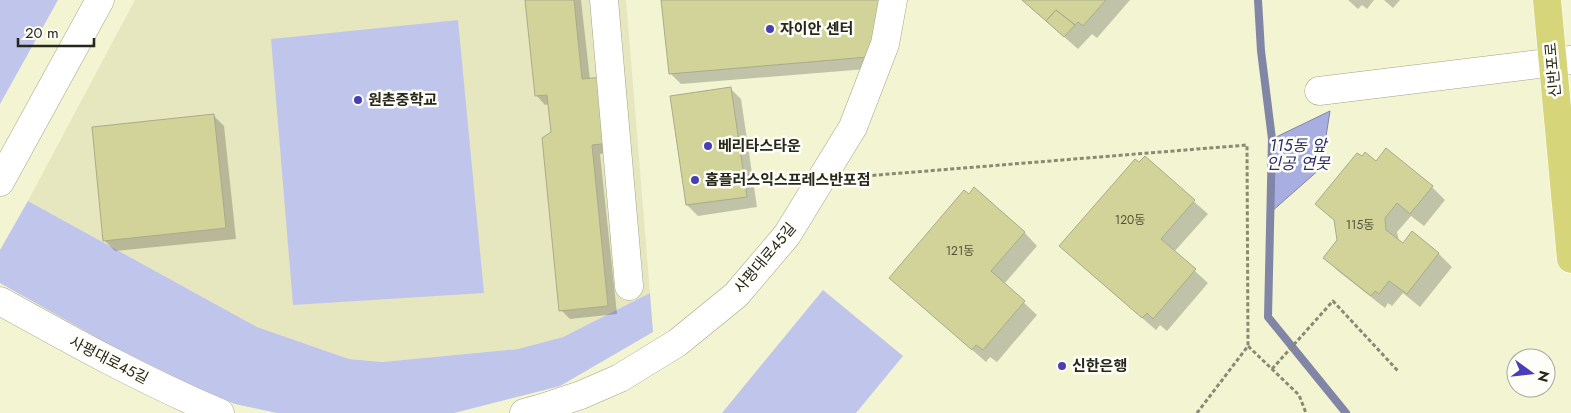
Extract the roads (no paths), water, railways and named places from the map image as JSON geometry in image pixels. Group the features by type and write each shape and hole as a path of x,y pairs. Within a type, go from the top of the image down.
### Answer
{"main road":[{"name":"신반포로","path":"1547,0 1562,62 1571,259"}],"lane":[{"path":"0,182 100,0"},
{"path":"604,0 629,286"},
{"name":"사평대로45길","path":"524,413 581,395 620,378 677,343 736,295 787,235 853,127 885,44 893,0"},
{"path":"1319,91 1562,62"},
{"name":"사평대로45길","path":"0,301 172,393 220,413"}],"water":[{"name":"115동 앞 인공 연못","path":"1330,111 1321,168 1271,212 1272,139"}],"waterway":[{"path":"1258,0 1261,51 1272,139 1268,317 1346,413"}],"place":[{"name":"자이안 센터","path":"770,29"},
{"name":"원촌중학교","path":"358,100"},
{"name":"베리타스타운","path":"708,146"},
{"name":"홈플러스익스프레스반포점","path":"695,180"},
{"name":"신한은행","path":"1062,366"}]}
